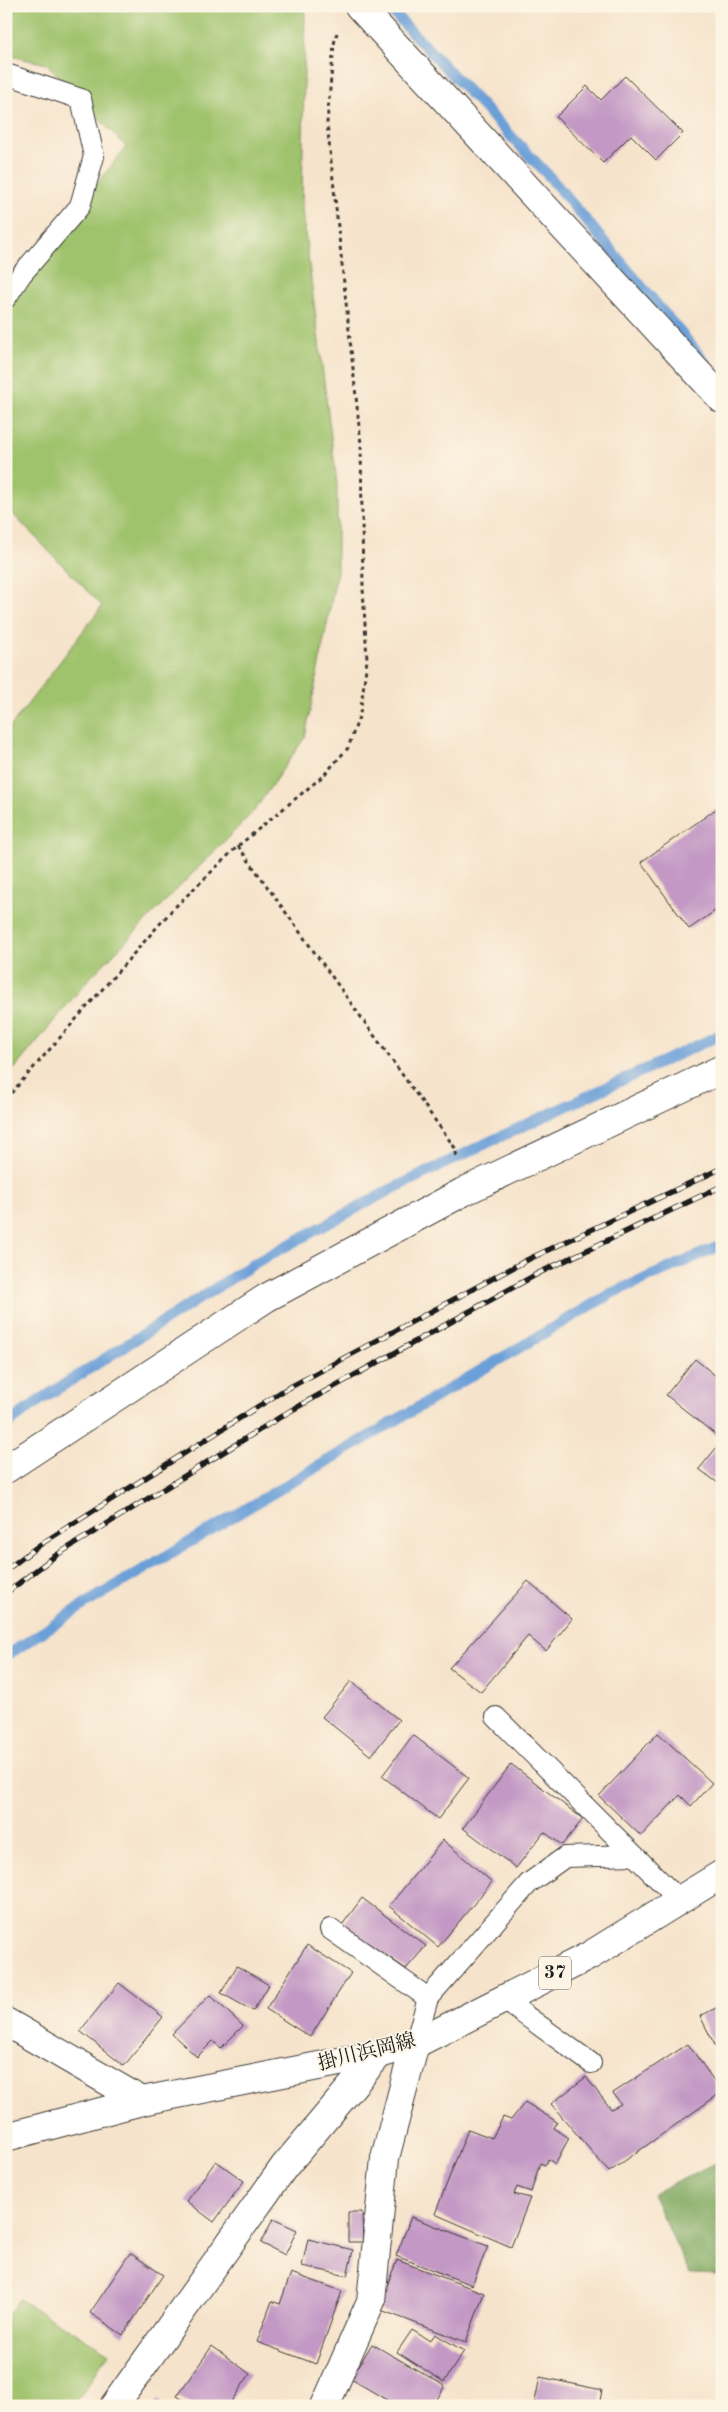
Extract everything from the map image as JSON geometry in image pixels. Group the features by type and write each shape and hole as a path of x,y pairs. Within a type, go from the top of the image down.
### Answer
{"street":[{"path":"359,6 722,398"},
{"path":"6,1468 266,1298 463,1192 722,1069"},
{"name":"掛川浜岡線","path":"6,2137 142,2100 379,2054 415,2044 590,1956 679,1900 719,1883"},
{"path":"6,2022 142,2100"},
{"path":"326,2406 371,2301 386,2158 415,2044"},
{"path":"114,2406 284,2167 379,2054"}],"lane":[{"path":"6,74 81,99 94,156 80,206 20,275 6,298"},
{"path":"496,1717 679,1900"},
{"path":"415,2044 428,1998 529,1883 565,1857 634,1855"},
{"path":"330,1929 428,1998"},
{"path":"503,1999 591,2063"}],"path":[{"path":"6,1099 172,910 238,846 324,776 348,748 360,714 367,660 363,588 361,444 326,123 334,44 340,25"},
{"path":"238,846 455,1148"}],"green space":[{"path":"6,6 305,6 302,209 337,483 337,572 305,737 254,811 87,981 6,1079 6,733 102,606 6,507 6,300 126,147 47,64 6,55"},
{"path":"722,2160 722,2275 690,2274 652,2194"},
{"path":"19,2299 109,2353 74,2406 6,2406 6,2318"}],"building":[{"path":"625,76 683,133 656,160 631,135 603,163 556,117 587,86 601,100"},
{"path":"722,805 722,906 689,929 641,862"},
{"path":"695,1359 722,1381 722,1440 666,1395"},
{"path":"722,1441 722,1486 699,1469"},
{"path":"528,1581 572,1619 546,1651 528,1636 481,1692 449,1668"},
{"path":"351,1681 399,1720 371,1756 322,1717"},
{"path":"658,1733 712,1783 691,1806 680,1795 641,1836 599,1796"},
{"path":"413,1735 469,1778 438,1819 382,1776"},
{"path":"511,1764 583,1819 562,1845 544,1832 516,1868 463,1828"},
{"path":"443,1840 492,1882 438,1947 389,1906"},
{"path":"362,1898 426,1946 406,1969 342,1925"},
{"path":"307,1945 351,1973 310,2037 266,2009"},
{"path":"237,1966 269,1985 253,2011 221,1993"},
{"path":"119,1983 163,2017 124,2066 80,2031"},
{"path":"210,1995 243,2026 221,2048 213,2041 197,2057 172,2034"},
{"path":"722,2005 722,2059 700,2016"},
{"path":"688,2044 722,2092 609,2172 551,2104 586,2077 611,2109 621,2104 613,2093"},
{"path":"525,2102 557,2122 554,2128 569,2138 555,2164 548,2159 545,2165 540,2163 531,2192 517,2187 514,2194 530,2198 511,2247 435,2214 468,2129 492,2138 503,2117 511,2120"},
{"path":"216,2161 244,2181 214,2222 186,2201"},
{"path":"348,2212 362,2212 363,2242 348,2242"},
{"path":"411,2217 488,2246 472,2285 396,2256"},
{"path":"273,2219 297,2230 285,2255 261,2243"},
{"path":"308,2239 353,2250 347,2276 302,2266"},
{"path":"130,2253 163,2275 123,2335 90,2313"},
{"path":"397,2260 484,2293 466,2342 378,2309"},
{"path":"291,2273 342,2291 316,2364 257,2342 272,2301 280,2304"},
{"path":"6,2277 12,2282 6,2289"},
{"path":"412,2330 430,2341 435,2334 464,2351 444,2382 397,2352"},
{"path":"372,2344 445,2386 433,2406 397,2406 351,2379"},
{"path":"212,2346 250,2374 228,2406 192,2406 177,2396"},
{"path":"540,2377 602,2390 599,2406 534,2406"},
{"path":"158,2400 165,2406 153,2406"}],"waterway":[{"path":"387,6 548,175 706,363"},
{"path":"6,1425 40,1400 255,1263 390,1190 722,1034"},
{"path":"6,1656 90,1601 612,1293 722,1245"}],"railway":[{"path":"6,1570 41,1544 281,1392 529,1259 722,1168"},
{"path":"6,1593 55,1556 290,1411 539,1273 722,1186"}]}
